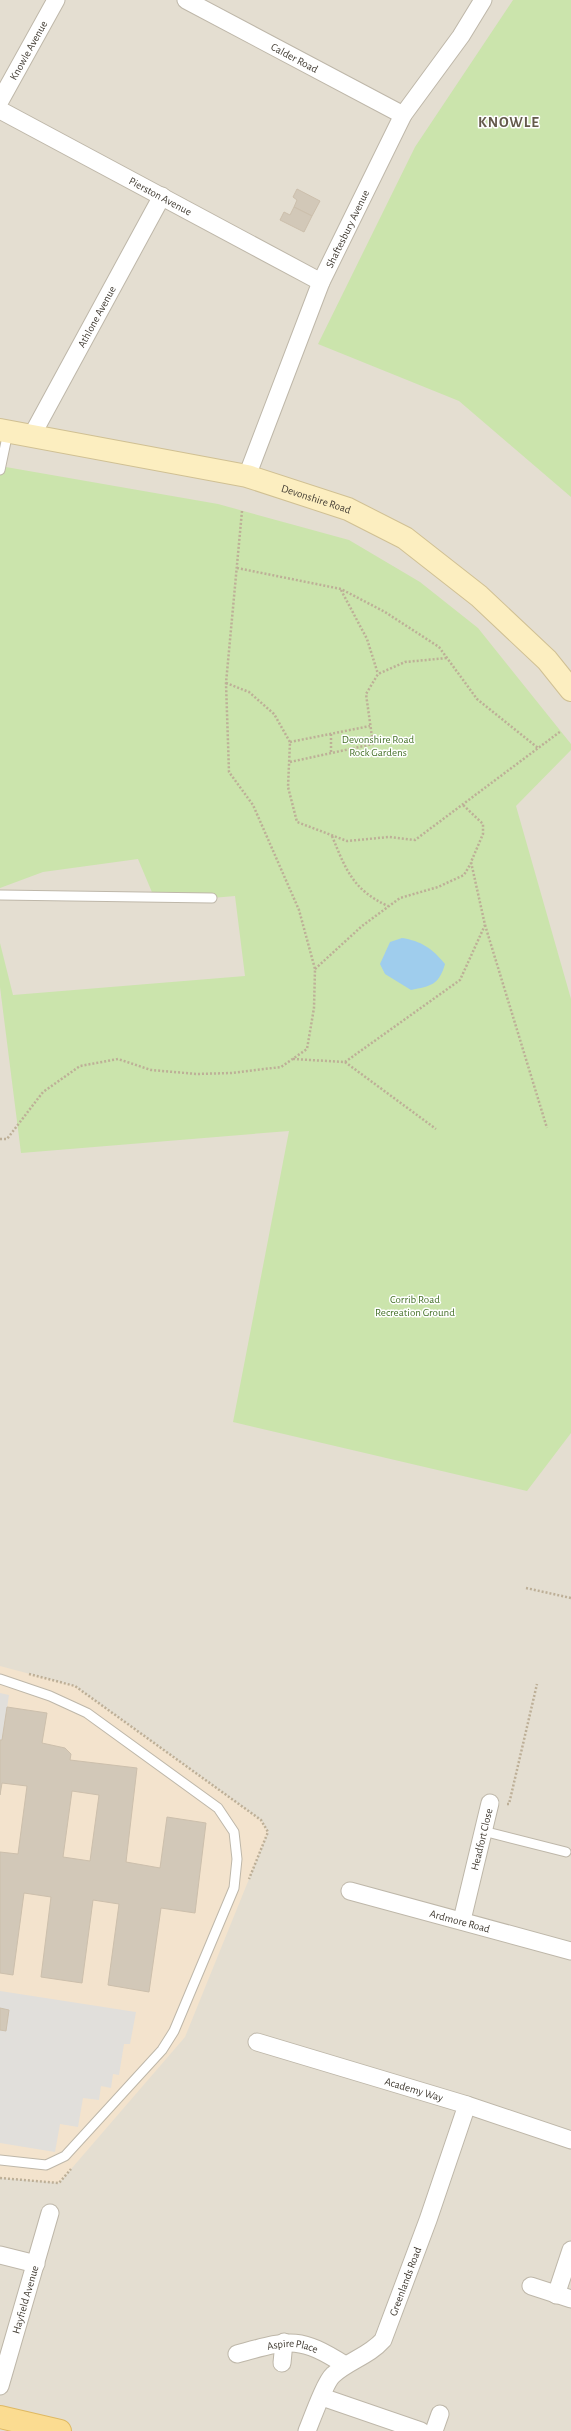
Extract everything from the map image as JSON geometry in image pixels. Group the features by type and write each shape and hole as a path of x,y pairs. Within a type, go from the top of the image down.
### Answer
{"main road":[{"name":"Devonshire Road","path":"4,431 247,476 348,509 405,538 479,596 547,660 571,690"},
{"path":"0,2417 60,2431"}],"street":[{"name":"Knowle Avenue","path":"0,101 56,0"},
{"name":"Calder Road","path":"186,0 403,115"},
{"name":"Shaftesbury Avenue","path":"247,476 321,282 403,115 461,36 483,0"},
{"name":"Pierston Avenue","path":"0,110 321,282"},
{"name":"Athlone Avenue","path":"31,437 162,196"},
{"name":"Headfort Close","path":"462,1920 490,1803"},
{"name":"Ardmore Road","path":"350,1891 462,1920 571,1951"},
{"name":"Academy Way","path":"257,2042 467,2105 571,2140"},
{"name":"Greenlands Road","path":"307,2431 331,2376 345,2365 374,2350 383,2340 428,2220 467,2105"},
{"name":"Hayfield Avenue","path":"0,2386 50,2213"},
{"path":"531,2286 564,2297 571,2250"},
{"path":"0,2255 36,2264"},
{"name":"Aspire Place","path":"237,2354 284,2342 307,2344 324,2351 345,2365"},
{"path":"282,2363 284,2342"},
{"path":"322,2397 422,2431"},
{"path":"434,2431 440,2414"}],"lane":[{"path":"0,470 4,431"},
{"path":"0,895 212,898"},
{"path":"0,1679 50,1696 87,1714 218,1808 234,1832 237,1859 234,1888 174,2031 162,2050 64,2156 46,2165 0,2160"},
{"path":"484,1831 566,1852"}],"path":[{"path":"0,1139 7,1139 43,1092 80,1066 118,1059 151,1070 210,1074 281,1067 307,1049 314,1008 315,969 299,910 270,839 253,805 230,772 226,683 242,511"},
{"path":"237,568 340,589 385,612 439,647 477,699 538,748"},
{"path":"340,589 367,639 378,674"},
{"path":"290,762 373,744 366,694 378,674 405,662 447,658"},
{"path":"226,683 249,692 274,714 290,742 288,787 297,822 347,841 389,837 415,840 561,731"},
{"path":"290,742 370,726"},
{"path":"331,734 331,753"},
{"path":"315,969 362,926 400,898 438,887 464,875 484,834 483,824 462,804"},
{"path":"332,835 349,875 374,899 388,906"},
{"path":"471,862 485,925 547,1128"},
{"path":"345,1062 460,980 485,925"},
{"path":"293,1059 345,1062 436,1129"},
{"path":"526,1588 571,1598"},
{"path":"23,1672 75,1686 261,1820 268,1832 247,1882"},
{"name":"Headfort Close","path":"490,1803 510,1804 537,1684"},
{"path":"0,2178 59,2183 73,2166"}],"shaded area":[{"path":"0,0 571,0 571,2431 0,2431"},
{"path":"0,1666 75,1686 261,1820 268,1832 185,2037 59,2183 0,2178"},
{"path":"0,1693 9,1695 2,1740 0,1740"},
{"path":"0,1991 136,2012 130,2044 124,2044 119,2075 113,2074 111,2088 101,2086 99,2100 83,2098 78,2127 60,2124 55,2152 0,2143"}],"green space":[{"path":"513,0 571,0 571,497 459,401 318,344 415,147"},
{"path":"0,466 218,504 349,540 420,582 478,628 571,744 571,750 516,806 571,999 571,1433 527,1491 233,1422 289,1131 21,1153 0,987 0,943 13,995 245,976 235,896 212,898 154,897 138,859 43,872 0,888"}],"water":[{"path":"402,938 421,943 426,946 445,964 440,976 429,986 411,990 385,974 380,964 390,942"}],"building":[{"path":"297,189 320,201 312,216 294,207 297,200 293,197"},
{"path":"294,207 312,216 304,232 280,220 284,212 290,215"},
{"path":"7,1707 47,1713 42,1743 65,1748 71,1754 70,1760 137,1768 126,1862 160,1868 167,1817 206,1823 195,1913 161,1908 149,1992 108,1985 119,1904 93,1900 82,1983 41,1977 51,1897 24,1893 13,1975 0,1973 0,1852 18,1854 27,1786 2,1783 0,1795 0,1740 2,1740","holes":["72,1791 99,1795 90,1861 63,1857"]},
{"path":"0,2008 9,2010 6,2031 0,2030"}],"district":[{"name":"KNOWLE","path":"509,122"}],"park label":[{"name":"Devonshire Road Rock Gardens","path":"378,745"},
{"name":"Corrib Road Recreation Ground","path":"415,1305"}]}
